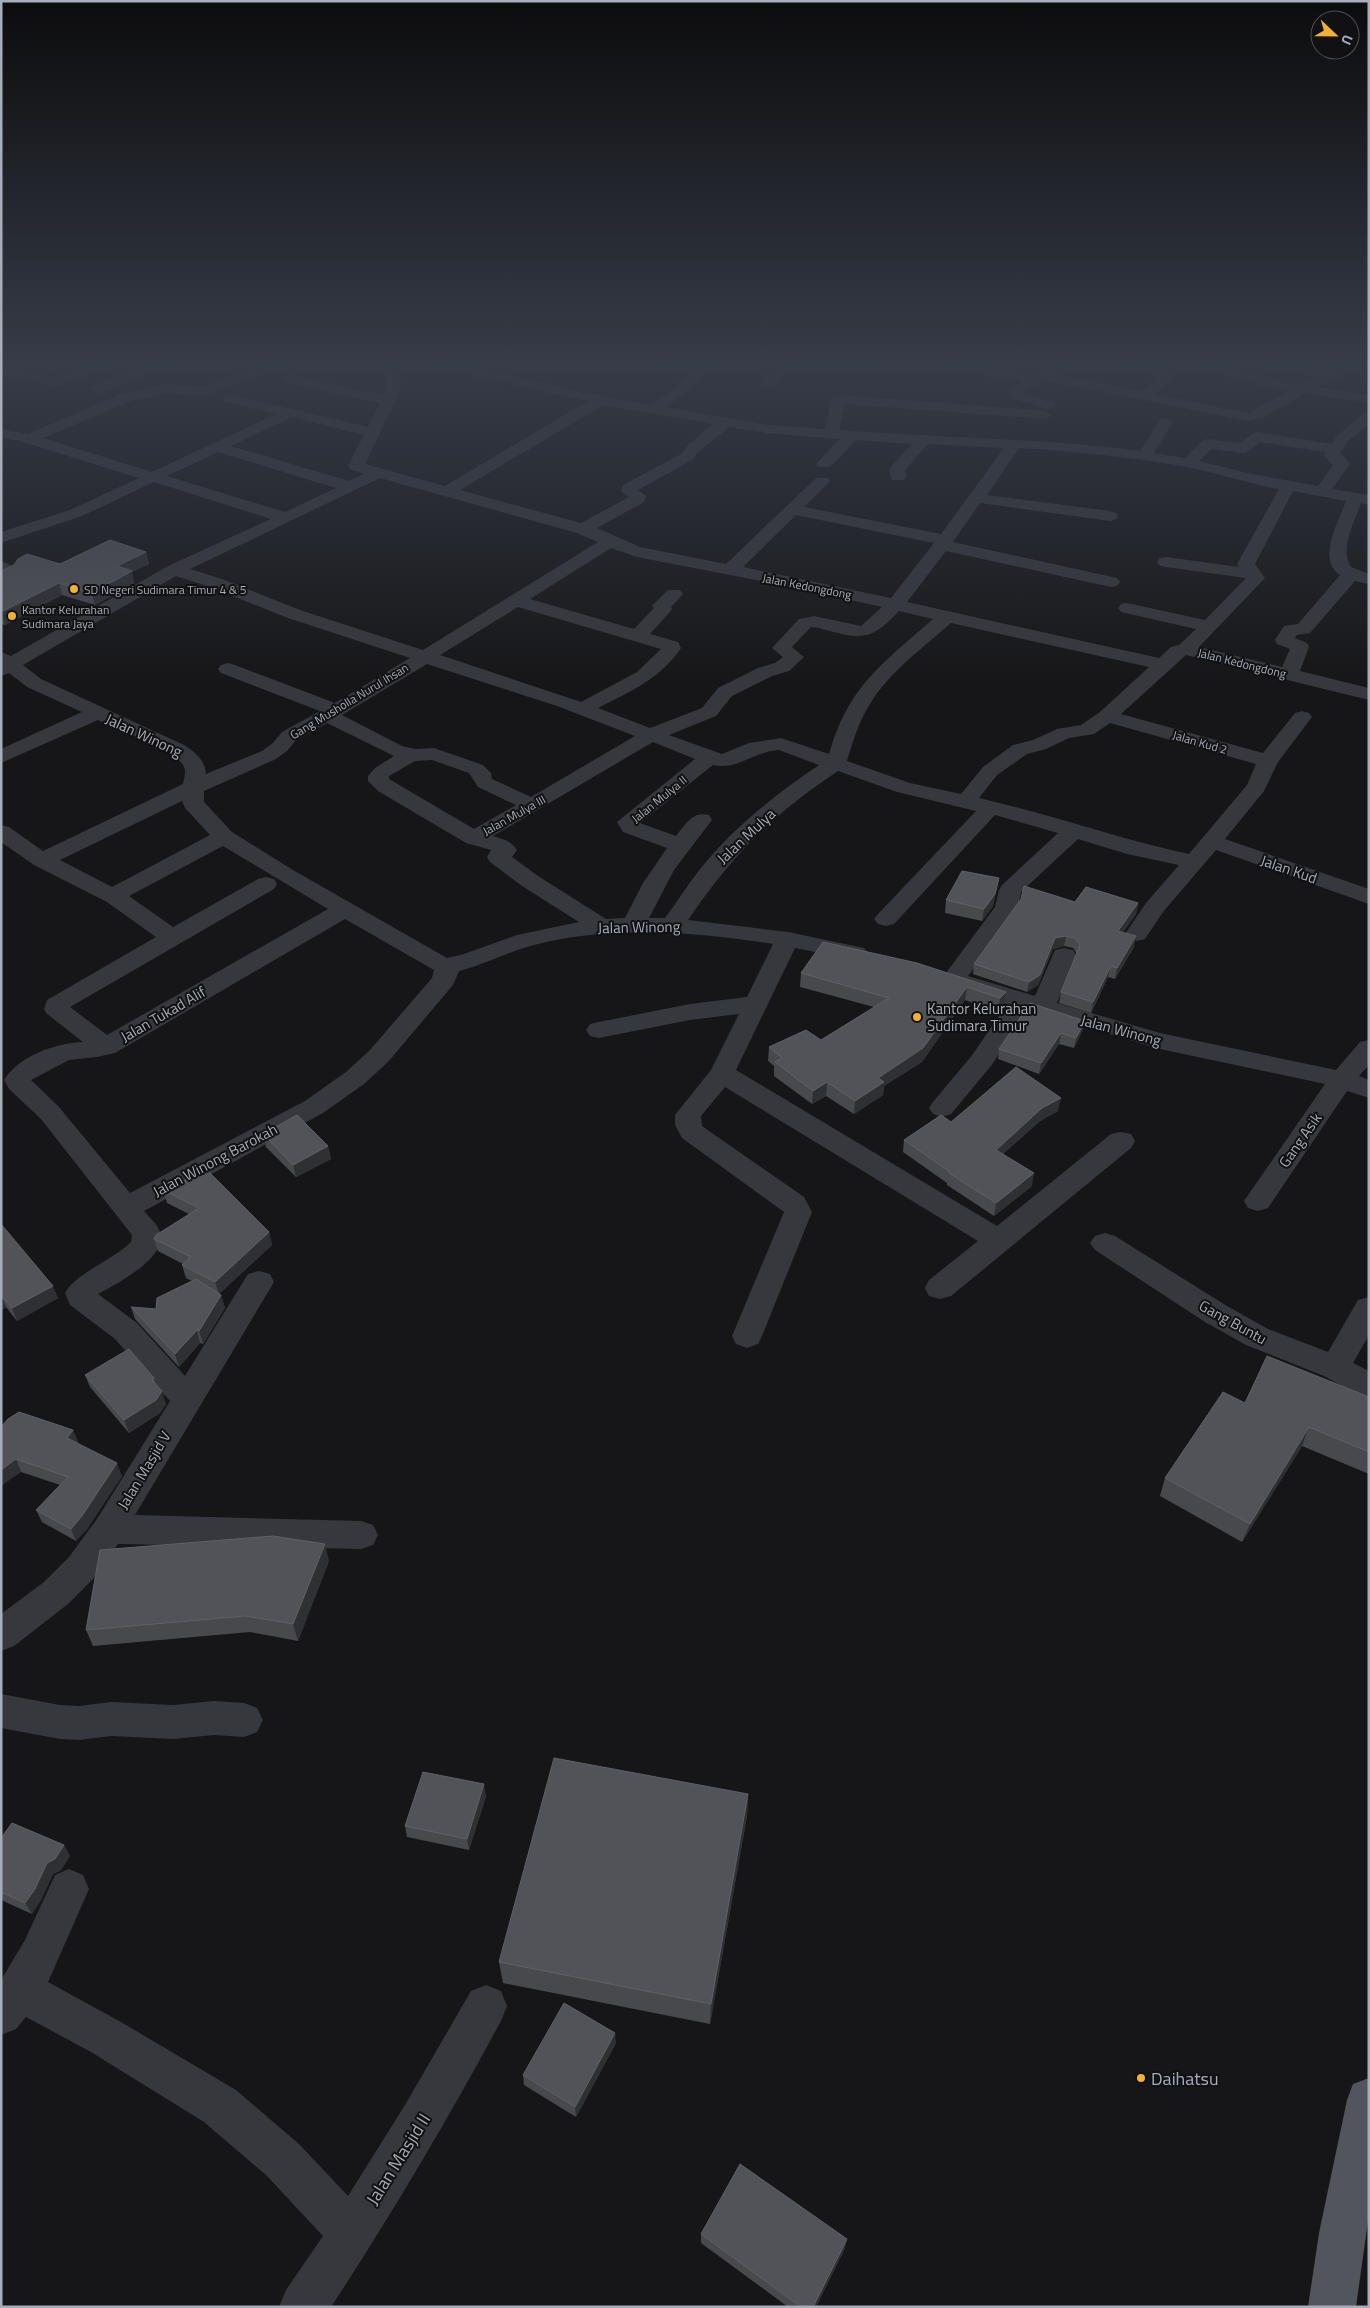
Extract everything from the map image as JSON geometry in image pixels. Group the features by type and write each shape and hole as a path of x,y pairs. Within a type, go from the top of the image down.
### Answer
{"main road":[{"path":"1332,2307 1342,2233 1369,2100"}],"street":[{"path":"127,470 286,518"},
{"path":"1,538 76,513 167,470"},
{"path":"293,470 351,487"},
{"name":"Jalan Kedongdong","path":"368,470 493,506 583,529 626,549 637,552 895,604 946,617 1162,664 1178,650 1186,649 1369,694"},
{"path":"448,492 485,470"},
{"path":"583,529 638,499 638,496 629,491 629,488 664,470"},
{"path":"729,571 794,510 826,470"},
{"path":"897,470 898,477"},
{"path":"895,604 999,470"},
{"path":"1215,470 1246,478 1362,499 1338,548 1337,557 1342,570 1350,575 1369,580"},
{"path":"1322,492 1338,470"},
{"name":"Jalan Winong","path":"378,473 174,570 4,665 34,683 177,749 190,757 196,770 193,803 224,837 285,875 438,963 448,965 517,942 560,932 634,925 672,925 788,939 877,958"},
{"path":"1186,649 1256,578 1246,564 1288,486"},
{"path":"976,498 1110,516"},
{"path":"794,510 943,542 1111,582"},
{"name":"Gang Musholla Nurul Ihsan","path":"42,860 194,787 269,755 280,747 289,736 332,713 611,541"},
{"path":"1166,562 1254,574"},
{"path":"1,566 11,572 1,578"},
{"path":"174,570 294,614 425,655 583,708 710,757 728,761 748,750 771,744 789,747 904,788 991,807 1073,831 1194,862"},
{"path":"1289,674 1300,647 1284,640 1292,630 1303,629 1350,575"},
{"path":"638,636 664,609 661,606 674,594"},
{"path":"514,600 667,644 672,648 658,664 628,686 583,708"},
{"name":"Jalan Mulya III","path":"474,838 652,734 709,712 725,692 765,672 782,667 795,657 781,648 807,622 814,621 864,632 874,627 895,604"},
{"path":"1127,608 1208,626"},
{"path":"836,763 845,735 864,697 899,660 946,617"},
{"path":"966,801 990,771 1020,749 1040,745 1064,733 1082,732 1107,716 1162,664"},
{"path":"228,669 332,713 382,745 411,755 434,754 476,769 481,773 481,779 485,783 532,805"},
{"path":"1,757 97,712"},
{"name":"Jalan Kud 2","path":"1107,716 1268,761"},
{"path":"1137,934 1154,908 1257,786 1268,761 1302,717"},
{"path":"411,755 382,772 378,776 378,781 474,838"},
{"name":"Jalan Mulya II","path":"680,845 631,827 628,822 710,757"},
{"name":"Jalan Mulya","path":"672,925 710,871 746,833 812,779 836,763"},
{"path":"886,919 991,807"},
{"path":"634,925 651,889 680,845 700,820"},
{"path":"954,977 1006,908 1010,890 1073,831"},
{"path":"1,832 42,860 112,896 173,938"},
{"path":"112,896 224,837"},
{"name":"Jalan Mulya III","path":"474,838 499,845 506,850 498,857 530,881 602,927"},
{"name":"Jalan Kud","path":"1210,841 1369,897"},
{"path":"106,1047 56,1009 56,1005 266,884"},
{"name":"Jalan Tukad Alif","path":"126,1208 50,1113 17,1080 22,1074 60,1054 106,1047 346,910"},
{"path":"748,1336 798,1212 794,1204 692,1132 688,1125 688,1115 722,1072 788,939"},
{"path":"942,1108 982,1060 1033,1004 1064,955"},
{"name":"Jalan Winong Barokah","path":"126,1208 314,1107 355,1078 379,1056 444,980 448,965"},
{"name":"Jalan Winong","path":"930,970 1075,1018 1188,1047 1342,1079 1369,1089"},
{"path":"599,1030 690,1012 756,1004"},
{"name":"Gang Asik","path":"1258,1201 1342,1079 1369,1048"},
{"path":"722,1072 998,1240"},
{"path":"940,1288 1121,1141"},
{"path":"126,1208 146,1233 146,1245 125,1264 80,1293 81,1296 126,1331 187,1399"},
{"name":"Gang Buntu","path":"1105,1243 1216,1314 1257,1337 1335,1367 1369,1386"},
{"name":"Jalan Masjid V","path":"1,1635 56,1593 82,1568 109,1529 259,1282"},
{"path":"1335,1367 1369,1308"},
{"path":"109,1529 361,1535"},
{"path":"1,1711 36,1719 69,1723 111,1719 173,1722 214,1718 244,1720"},
{"path":"68,1889 36,1965 11,2003 106,2036 220,2106 283,2160 352,2234"},
{"name":"Jalan Masjid II","path":"303,2307 352,2234 437,2095 486,2006"}],"building":[{"path":"110,540 146,552 117,566 132,571 92,593 59,583 1,612 1,571 14,565 18,559 27,554 60,564"},
{"path":"962,871 999,878 995,894 984,909 946,900"},
{"path":"1024,886 1075,902 1086,887 1138,903 1118,931 1136,936 1117,968 1111,966 1093,1002 1061,992 1080,945 1075,938 1066,936 1055,938 1040,975 1029,982 974,964 1021,899"},
{"path":"823,942 917,963 1006,992 1000,998 967,987 923,1048 878,1078 884,1082 855,1101 827,1082 813,1091 775,1062 782,1058 769,1047 806,1030 821,1040 889,998 801,973"},
{"path":"1030,1003 1085,1021 1076,1038 1061,1033 1041,1063 999,1049"},
{"path":"1016,1067 1061,1098 1042,1108 996,1150 1034,1173 996,1203 949,1173 904,1140 941,1115 951,1122"},
{"path":"297,1115 328,1146 293,1165 263,1134"},
{"path":"207,1170 269,1232 215,1282 182,1265 191,1257 154,1239 156,1235 199,1208 163,1190"},
{"path":"1,1224 53,1286 12,1308 1,1295"},
{"path":"196,1279 221,1295 199,1331 197,1330 175,1354 131,1307 156,1309 157,1298"},
{"path":"129,1349 154,1378 152,1380 162,1391 156,1400 124,1420 85,1375"},
{"path":"1267,1356 1369,1397 1369,1452 1309,1427 1250,1524 1165,1478 1223,1392 1245,1403"},
{"path":"19,1412 73,1430 67,1438 117,1463 82,1516 71,1529 36,1510 68,1477 16,1459 1,1470 1,1427 8,1419"},
{"path":"273,1536 325,1544 293,1624 245,1616 86,1630 100,1550"},
{"path":"554,1758 748,1794 711,2004 499,1962"},
{"path":"423,1772 484,1784 467,1839 405,1826"},
{"path":"12,1823 64,1845 55,1859 47,1863 35,1889 25,1903 1,1892 1,1838"},
{"path":"564,2003 615,2033 575,2107 523,2075"},
{"path":"740,2164 847,2239 813,2307 801,2307 701,2234"}],"place":[{"name":"SD Negeri Sudimara Timur 4 & 5","path":"74,589"},
{"name":"Kantor Kelurahan Sudimara Jaya","path":"12,616"},
{"name":"Kantor Kelurahan Sudimara Timur","path":"917,1017"},
{"name":"Daihatsu","path":"1141,2078"}]}
